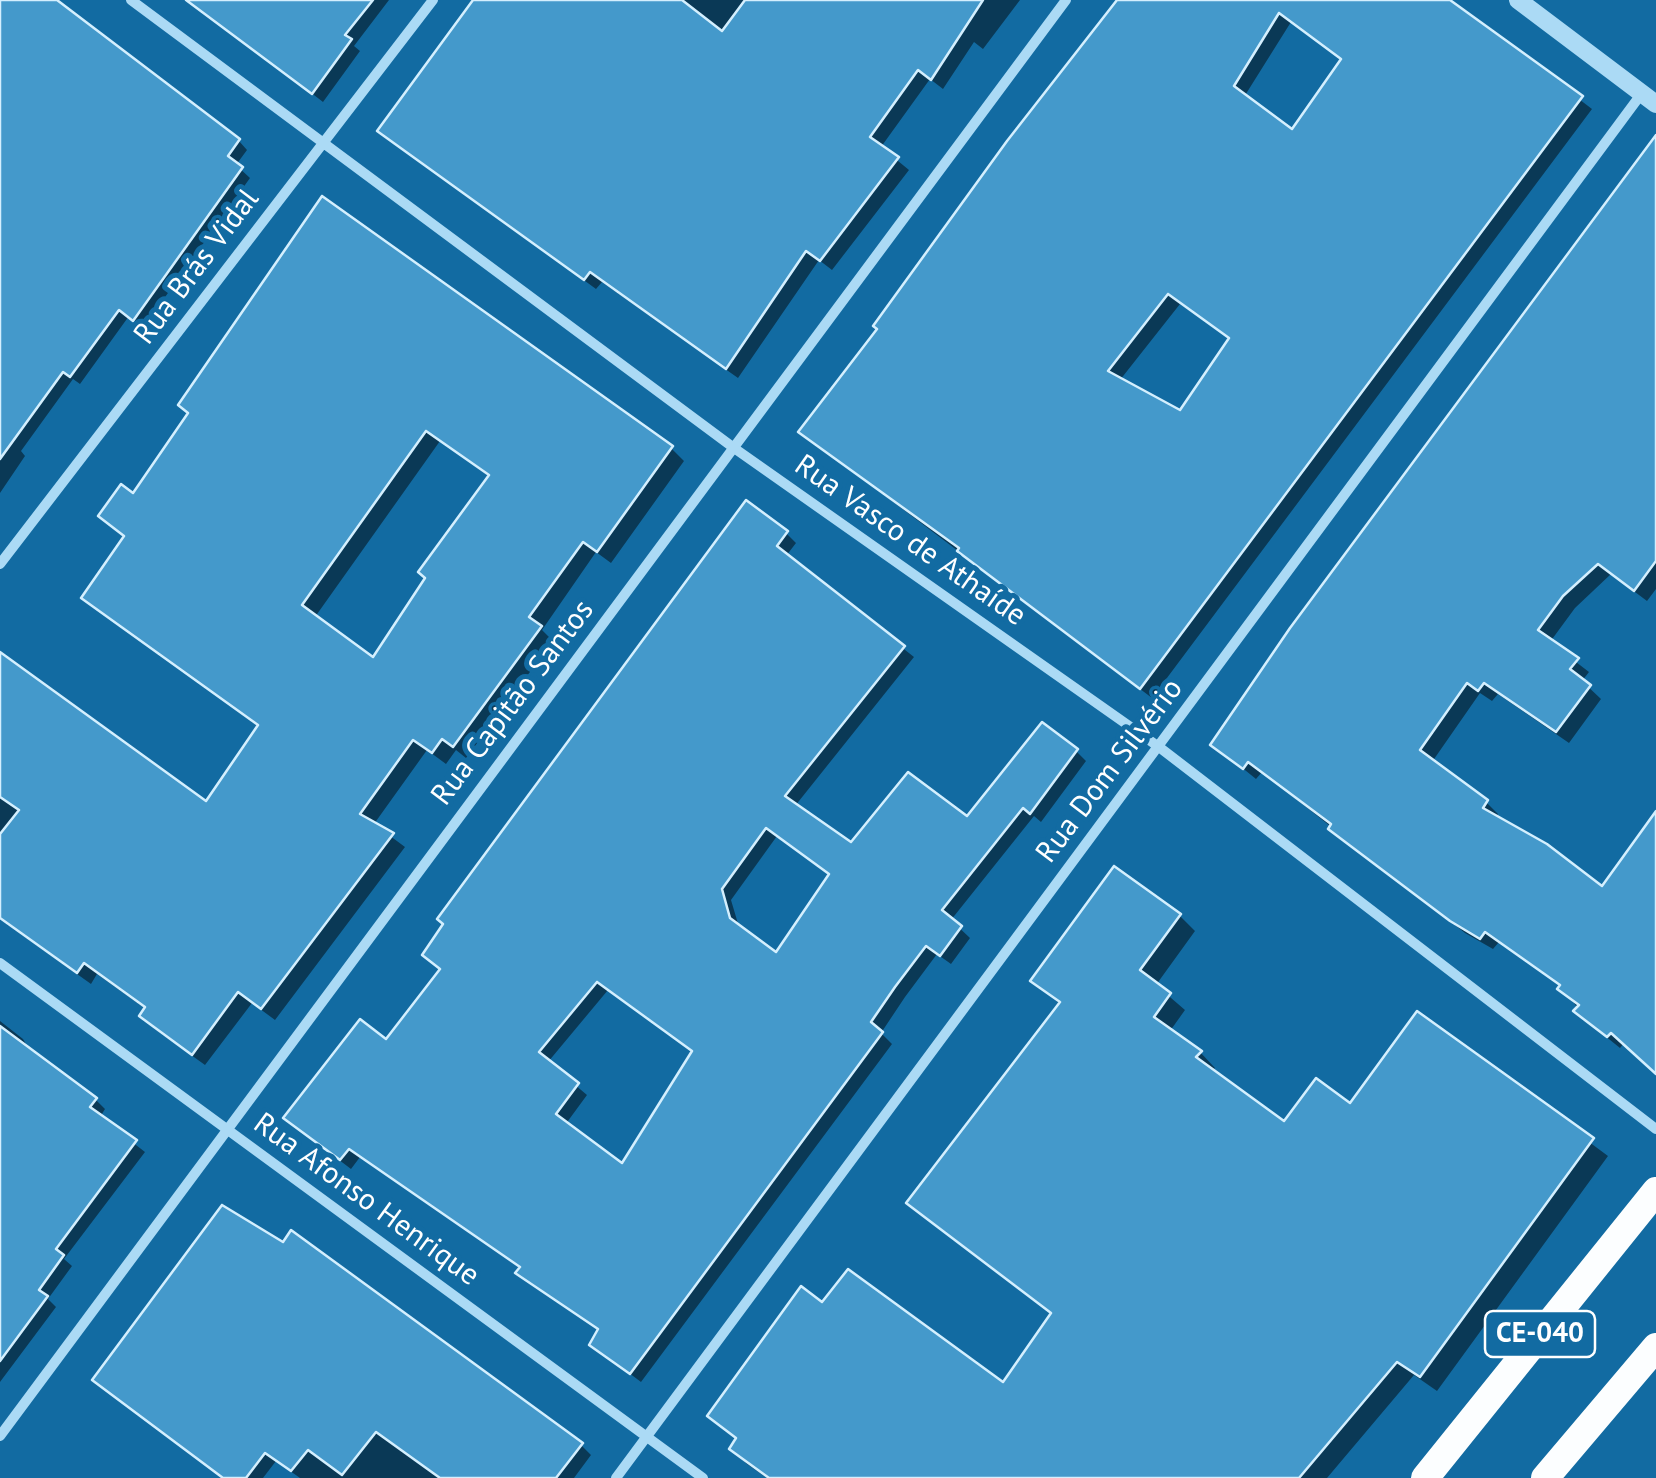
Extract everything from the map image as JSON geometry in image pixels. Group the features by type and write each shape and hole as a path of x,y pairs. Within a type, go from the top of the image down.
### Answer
{"highway":[{"name":"CE-040","path":"1425,1478 1656,1191"},
{"name":"CE-040","path":"1545,1478 1656,1347"}],"street":[{"name":"Rua Vasco de Athaíde","path":"131,0 734,448 1159,747 1656,1129"},
{"name":"Rua Brás Vidal","path":"0,564 433,0"},
{"name":"Rua Capitão Santos","path":"0,1436 1066,0"},
{"path":"1518,0 1649,99"},
{"name":"Rua Dom Silvério","path":"616,1478 1159,747 1649,99"},
{"name":"Rua Afonso Henrique","path":"0,963 703,1478"}],"building":[{"path":"0,0 57,0 240,139 228,156 243,167 133,321 119,310 70,377 63,372 0,459"},
{"path":"186,0 373,0 345,35 352,39 312,94"},
{"path":"473,0 682,0 722,31 745,0 983,0 931,80 918,70 870,137 899,157 820,261 806,251 726,369 590,272 584,280 377,131"},
{"path":"1117,0 1450,0 1583,96 1140,689 957,551 959,548 798,432 877,329 873,326 1007,141","holes":["1279,13 1341,59 1292,129 1234,86","1168,294 1229,338 1180,410 1108,371"]},
{"path":"1656,135 1656,561 1634,591 1598,564 1563,596 1538,630 1579,658 1570,669 1591,685 1556,732 1484,683 1478,691 1467,683 1420,750 1488,800 1483,808 1547,844 1602,886 1656,811 1656,1074 1611,1033 1607,1037 1573,1011 1579,1005 1557,989 1560,985 1485,932 1480,939 1450,921 1328,829 1331,824 1248,762 1243,769 1210,745 1290,628"},
{"path":"322,196 673,446 597,552 583,542 529,617 542,626 453,747 442,739 432,753 413,740 360,814 394,833 261,1009 238,992 192,1055 139,1016 145,1007 84,963 77,973 0,918 0,834 19,810 0,797 0,652 206,801 258,725 81,598 124,536 98,516 121,484 133,493 188,413 178,405","holes":["426,431 489,475 418,572 425,578 373,657 302,605"]},
{"path":"746,500 788,531 777,546 905,646 785,796 851,842 908,772 967,816 1042,722 1078,749 1030,814 1023,808 942,910 962,926 940,956 926,946 895,987 871,1022 883,1032 630,1374 589,1345 598,1329 515,1273 520,1267 349,1149 340,1160 283,1118 360,1019 386,1039 440,969 422,955 443,924 437,919","holes":["766,828 829,874 776,952 730,918 722,889","597,982 692,1051 622,1163 556,1114 579,1083 539,1052"]},
{"path":"1114,866 1181,914 1140,970 1171,993 1154,1017 1202,1051 1196,1057 1284,1121 1316,1078 1350,1103 1417,1011 1594,1138 1420,1377 1397,1362 1299,1478 769,1478 729,1449 736,1438 707,1416 801,1286 822,1302 848,1269 1003,1382 1051,1313 906,1203 1060,1002 1030,981"},
{"path":"0,1026 97,1098 90,1107 137,1140 56,1249 64,1255 39,1290 48,1296 0,1361"},
{"path":"222,1205 283,1242 291,1230 583,1443 556,1478 440,1478 376,1432 342,1475 308,1450 291,1471 265,1453 246,1478 223,1478 92,1380"}]}
